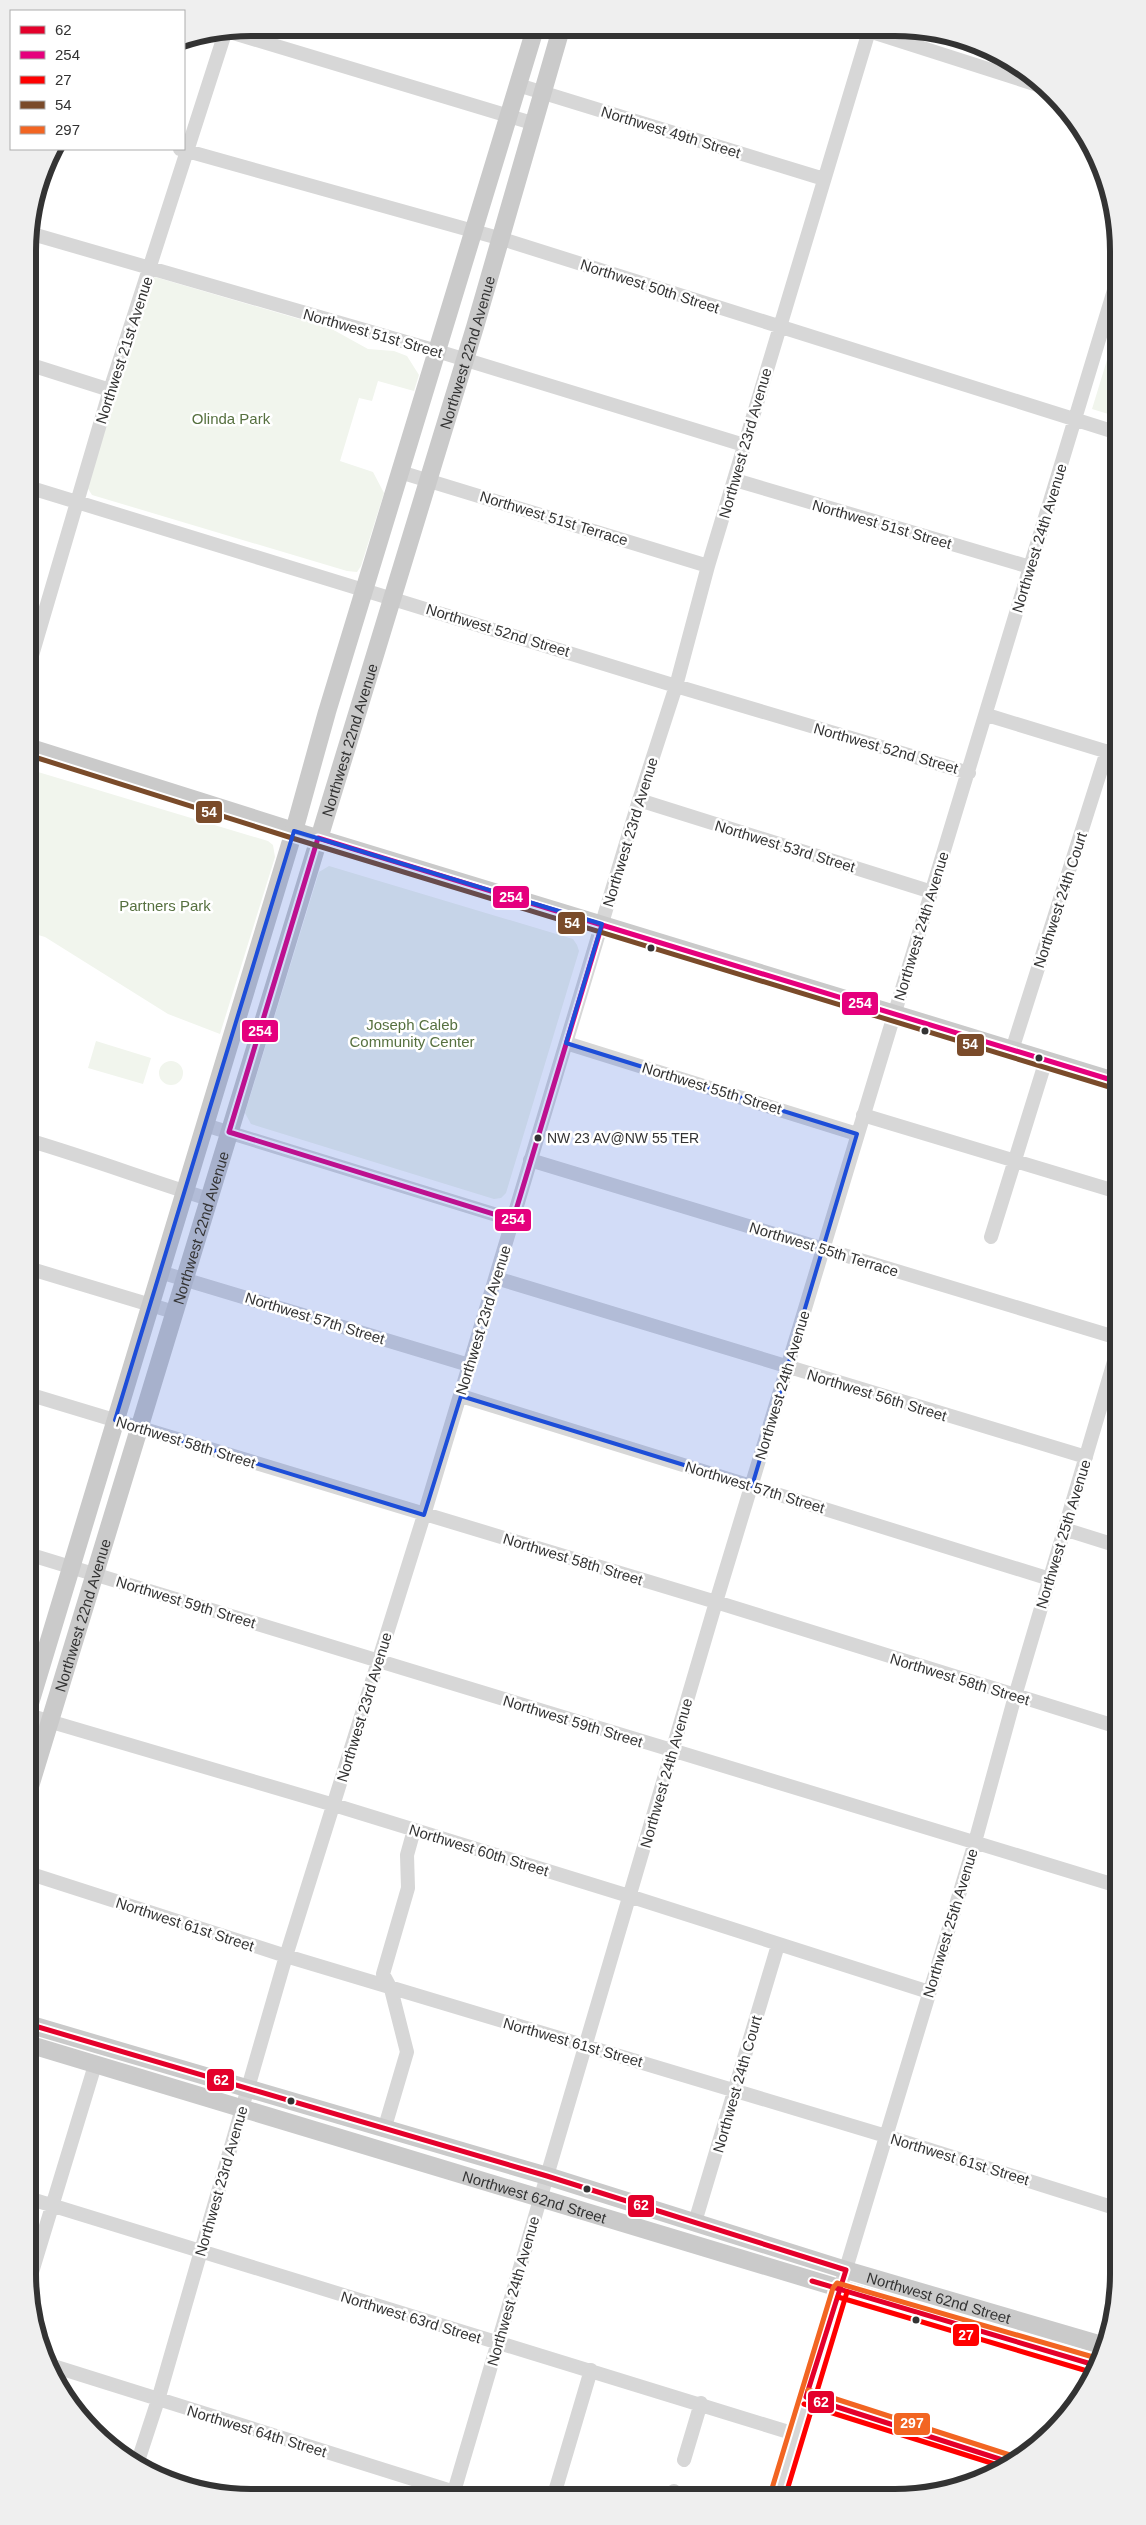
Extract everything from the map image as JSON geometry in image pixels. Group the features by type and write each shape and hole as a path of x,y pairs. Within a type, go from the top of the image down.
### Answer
{"main road":[{"name":"Northwest 22nd Avenue","path":"36,1683 294,831 400,472 534,36"},
{"name":"Northwest 22nd Avenue","path":"36,1766 228,1132 466,360 502,239 532,123 559,36"},
{"path":"36,750 294,831 1110,1080"},
{"name":"Northwest 62nd Street","path":"36,2026 384,2130 547,2176 846,2270 1098,2344"},
{"name":"Northwest 62nd Street","path":"36,2047 242,2110 541,2197 840,2290 1090,2364"}],"street":[{"path":"245,36 532,123"},
{"name":"Northwest 23rd Avenue","path":"139,2457 158,2400 286,1956 424,1515 639,800 676,686 708,566 867,36"},
{"path":"886,36 1015,73"},
{"name":"Northwest 21st Avenue","path":"185,147 224,38"},
{"name":"Northwest 49th Street","path":"518,85 824,179"},
{"name":"Northwest 21st Avenue","path":"36,640 110,390 150,268 184,150"},
{"name":"Northwest 50th Street","path":"184,150 502,239 1110,431"},
{"name":"Northwest 51st Street","path":"37,235 437,351 744,445"},
{"name":"Northwest 24th Avenue","path":"458,2489 498,2344 716,1602 894,1013 987,715 1110,304"},
{"path":"36,367 110,390"},
{"name":"Northwest 51st Terrace","path":"400,472 708,566"},
{"name":"Northwest 51st Street","path":"735,480 1030,567"},
{"name":"Northwest 52nd Street","path":"36,489 676,686 969,773"},
{"path":"36,616 42,618"},
{"path":"987,715 1110,752"},
{"name":"Northwest 24th Court","path":"1012,1050 1110,762"},
{"name":"Northwest 53rd Street","path":"639,800 932,892"},
{"name":"Northwest 55th Street","path":"566,1043 858,1134"},
{"path":"991,1237 1046,1060"},
{"path":"863,1116 1110,1189"},
{"path":"205,1125 513,1220"},
{"path":"36,1142 105,1163 128,1173 208,1199"},
{"name":"Northwest 55th Terrace","path":"530,1160 1110,1336"},
{"path":"36,1270 174,1312"},
{"name":"Northwest 57th Street","path":"160,1272 469,1365"},
{"name":"Northwest 56th Street","path":"496,1278 787,1368 1086,1457"},
{"name":"Northwest 25th Avenue","path":"778,2489 975,1842 1015,1696 1110,1375"},
{"name":"Northwest 58th Street","path":"36,1396 716,1602 1110,1725"},
{"name":"Northwest 57th Street","path":"460,1396 1050,1579"},
{"path":"1064,1529 1110,1543"},
{"name":"Northwest 59th Street","path":"36,1556 378,1660 672,1752 1110,1884"},
{"name":"Northwest 60th Street","path":"36,1718 629,1896 929,1992"},
{"path":"384,2130 407,2052 391,1989 383,1974 408,1888 407,1855 414,1830"},
{"name":"Northwest 61st Street","path":"36,1876 391,1989 886,2136 1110,2206"},
{"name":"Northwest 24th Court","path":"696,2222 778,1945"},
{"path":"36,2256 95,2065"},
{"name":"Northwest 63rd Street","path":"36,2200 498,2344 701,2403 795,2434"},
{"name":"Northwest 64th Street","path":"57,2367 441,2489"},
{"path":"556,2489 591,2370"},
{"path":"684,2460 701,2403"}],"highlighted area":[{"path":"294,831 602,924 566,1043 857,1134 752,1486 461,1396 424,1515 115,1420"}],"green space":[{"name":"Olinda Park","path":"155,277 330,328 368,349 394,351 407,356 419,375 414,391 378,381 372,401 359,398 340,461 373,472 384,493 361,566 357,572 347,571 92,495 87,487 150,280"},
{"path":"1110,350 1110,415 1092,409"},
{"name":"Partners Park","path":"36,771 268,841 273,845 275,857 220,1034 168,1014 45,937 36,934"},
{"name":"Joseph Caleb Community Center","path":"329,866 573,939 577,945 579,951 506,1193 501,1198 494,1199 251,1124 245,1113 319,872"},
{"path":"96,1041 151,1058 143,1084 88,1068"},
{"path":"171,1061 179,1065 183,1073 179,1081 171,1085 163,1081 159,1073 163,1065"}],"transit line":[{"name":"54","path":"36,758 292,838 1110,1087"},
{"name":"254","path":"318,838 602,925 513,1220 229,1132 318,838"},
{"name":"254","path":"602,925 1110,1080"},
{"name":"62","path":"36,2026 547,2176 846,2270 806,2397 1002,2460"},
{"name":"62","path":"812,2281 1090,2364"},
{"name":"297","path":"772,2489 833,2288 837,2283 1093,2357"},
{"name":"27","path":"787,2489 847,2292"},
{"name":"27","path":"838,2297 1087,2371"},
{"name":"297","path":"808,2390 1010,2455"},
{"name":"27","path":"804,2404 995,2464"}],"place":[{"name":"NW 23 AV@NW 55 TER","path":"538,1138"}]}
